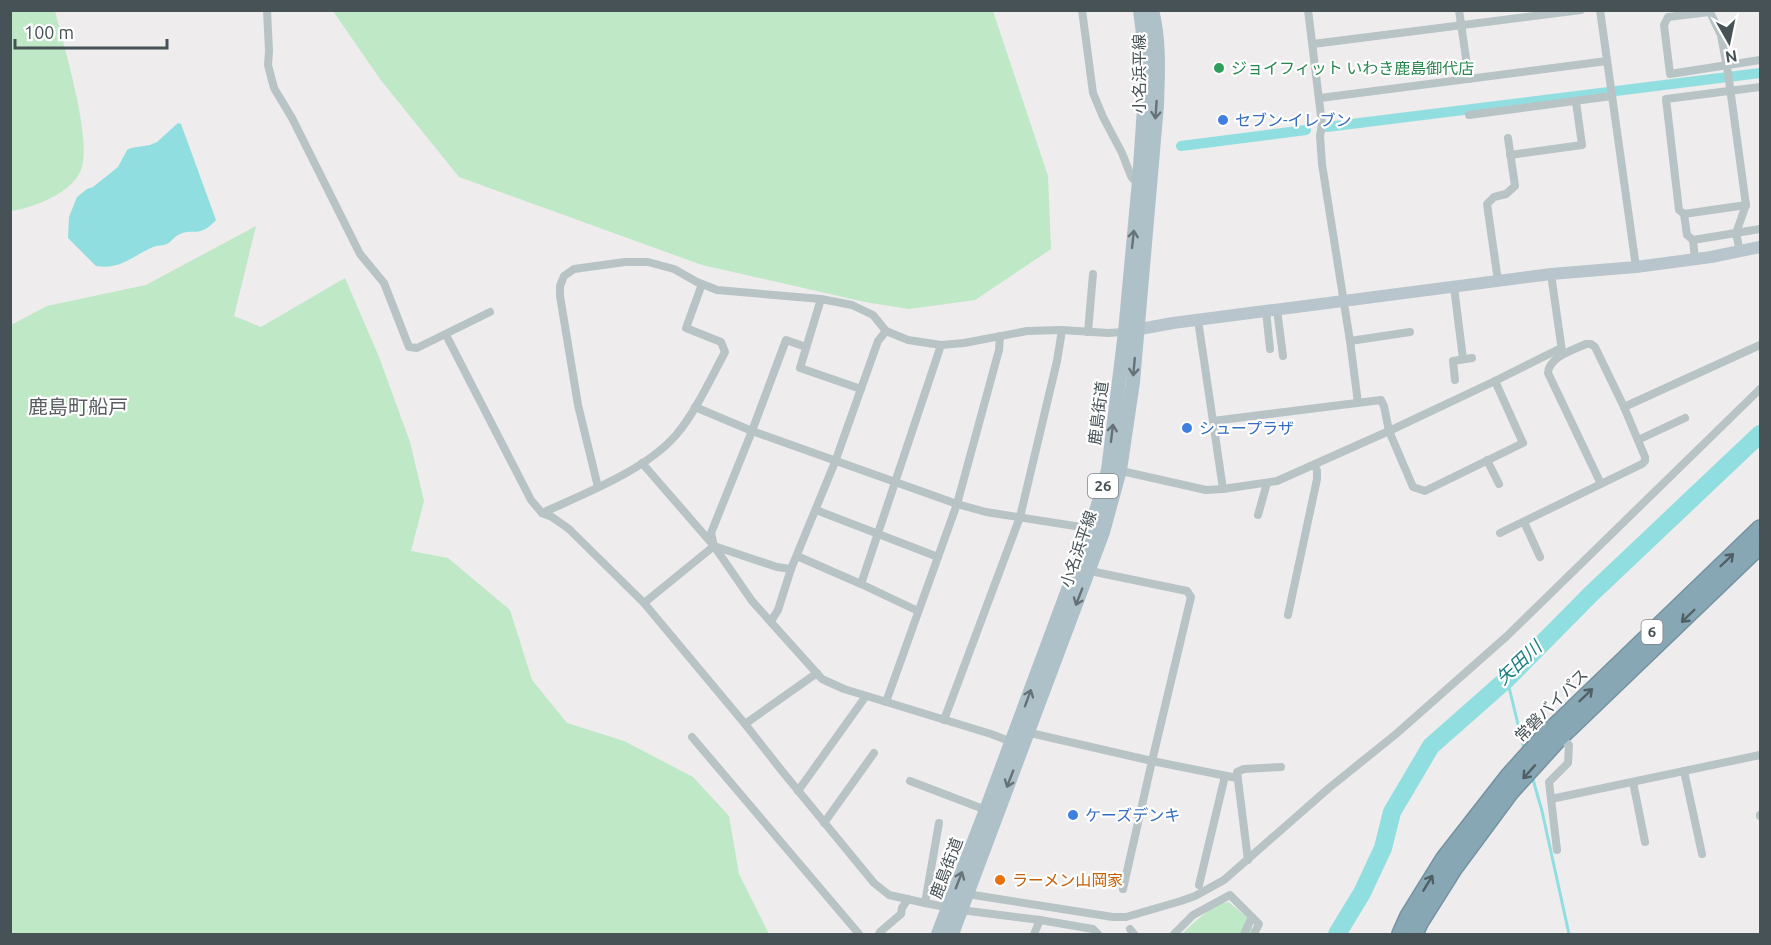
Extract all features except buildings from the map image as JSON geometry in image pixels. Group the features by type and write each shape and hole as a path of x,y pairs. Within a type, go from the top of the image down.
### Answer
{"highway":[{"name":"常磐バイパス","path":"1400,934 1408,916 1444,858 1508,776 1544,736 1761,528"},
{"name":"常磐バイパス","path":"1415,934 1454,869 1511,792 1560,738 1761,546"}],"main road":[{"name":"26","path":"1131,331 1147,65 1140,10"},
{"name":"小名浜平線","path":"952,934 955,908 967,894 1019,734 1097,530 1114,470 1133,382 1131,331 1157,105 1158,61 1156,26 1152,10"},
{"name":"鹿島街道","path":"938,934 955,908 986,810 1019,734"}],"street":[{"path":"267,10 268,65 274,88 297,127 360,254 384,283 406,344 409,348 417,348 490,312"},
{"path":"1083,10 1093,93 1131,176 1139,181"},
{"path":"1308,10 1320,98 1322,164 1358,403"},
{"path":"1459,10 1469,79"},
{"path":"1313,44 1581,10"},
{"path":"1600,10 1636,267"},
{"path":"1740,252 1736,233 1746,205 1728,68 1720,35 1709,11 1668,17 1664,25 1670,74 1728,68 1761,60"},
{"path":"1320,98 1607,61"},
{"path":"1695,259 1693,240 1687,235 1684,214 1679,210 1666,99 1730,87 1761,87"},
{"path":"1468,114 1612,96"},
{"path":"1510,155 1582,145 1576,102"},
{"path":"1498,281 1487,204 1494,196 1506,194 1515,186 1508,138"},
{"path":"1684,214 1746,205"},
{"path":"1693,240 1761,229"},
{"path":"598,486 578,405 560,297 560,286 564,276 574,269 625,262 648,262 674,269 717,290 820,299 852,305 873,315 886,331 908,340 941,345 1027,331 1062,330 1108,333 1131,331 1198,320 1551,274 1636,267 1761,247"},
{"path":"1088,332 1093,274"},
{"path":"1551,274 1562,351"},
{"path":"542,513 642,463 676,435 695,407 725,352 721,342 686,328 702,284"},
{"path":"1454,288 1467,359 1453,361 1455,380"},
{"path":"820,299 800,368 861,389"},
{"path":"1270,349 1271,311"},
{"path":"1271,311 1283,356"},
{"path":"1198,320 1223,489"},
{"path":"944,720 1020,517 1057,361 1062,330"},
{"path":"771,621 778,610 791,569 835,462 878,341 886,331"},
{"path":"1350,341 1410,332"},
{"path":"446,335 531,500 542,513 569,529 644,603 874,883 889,894 925,903 1093,929 1098,934"},
{"path":"886,702 957,504 999,350 1000,336"},
{"path":"714,546 711,533 786,340 806,347"},
{"path":"1114,470 1206,490 1277,481 1562,351 1586,344 1593,345 1624,408 1645,459 1642,464 1500,533"},
{"path":"861,584 941,345"},
{"path":"1624,408 1761,345"},
{"path":"1562,351 1551,363 1548,373 1601,484"},
{"path":"1213,422 1381,400 1389,431 1413,487 1425,491 1523,443 1495,381"},
{"path":"967,894 1113,917 1126,917 1195,896 1224,880 1507,636 1761,389"},
{"path":"695,407 835,462 957,504 986,512 1097,530"},
{"path":"1638,440 1685,418"},
{"path":"1487,460 1499,484"},
{"path":"642,463 714,546 752,601 822,679 844,689 991,734 1019,734 1237,778"},
{"path":"1288,615 1317,479 1315,465"},
{"path":"1258,515 1267,483"},
{"path":"816,510 938,557"},
{"path":"1524,522 1540,557"},
{"path":"644,603 714,546"},
{"path":"714,546 777,567 791,569"},
{"path":"797,556 918,611"},
{"path":"1095,572 1187,591 1191,597 1123,889"},
{"path":"745,724 817,673"},
{"path":"798,791 866,696"},
{"path":"692,737 859,934"},
{"path":"1557,850 1549,782 1568,763 1569,745 1560,738"},
{"path":"824,823 874,753"},
{"path":"1551,799 1761,755"},
{"path":"1248,860 1237,772 1281,767"},
{"path":"1684,771 1702,854"},
{"path":"1199,885 1225,776"},
{"path":"910,781 986,810"},
{"path":"1633,782 1645,842"},
{"path":"925,903 939,823"},
{"path":"1174,934 1193,915 1230,895 1259,924 1254,934"},
{"path":"879,934 901,914 908,899"},
{"path":"1244,934 1252,917"},
{"path":"1034,934 1040,920"}],"green space":[{"path":"10,11 55,11 76,92 84,156 81,170 69,186 40,203 11,211"},
{"path":"333,11 993,11 1048,176 1051,249 975,300 909,309 865,302 702,265 459,177 380,79"},
{"path":"256,226 234,316 261,327 345,278 379,357 410,442 424,501 411,551 448,558 510,610 532,680 567,723 624,741 693,777 729,816 739,874 769,934 11,934 11,325 47,306 146,285"},
{"path":"1229,902 1249,921 1251,934 1182,934 1210,910"}],"water":[{"path":"178,123 181,124 216,220 205,229 183,233 167,244 153,247 119,264 96,266 68,238 69,217 77,197 118,167 127,150 157,142"}],"waterway":[{"path":"1327,127 1760,73"},
{"path":"1181,146 1306,130"},
{"name":"矢田川","path":"1337,934 1362,893 1383,848 1392,812 1431,746 1507,679 1591,594 1760,434"},
{"path":"1507,679 1524,749"},
{"path":"1532,776 1569,934"}],"place":[{"name":"ジョイフィット いわき鹿島御代店","path":"1219,68"},
{"name":"セブン-イレブン","path":"1223,120"},
{"name":"シュープラザ","path":"1187,428"},
{"name":"ケーズデンキ","path":"1073,815"},
{"name":"ラーメン山岡家","path":"1000,880"}],"district":[{"name":"鹿島町船戸","path":"78,407"}]}
